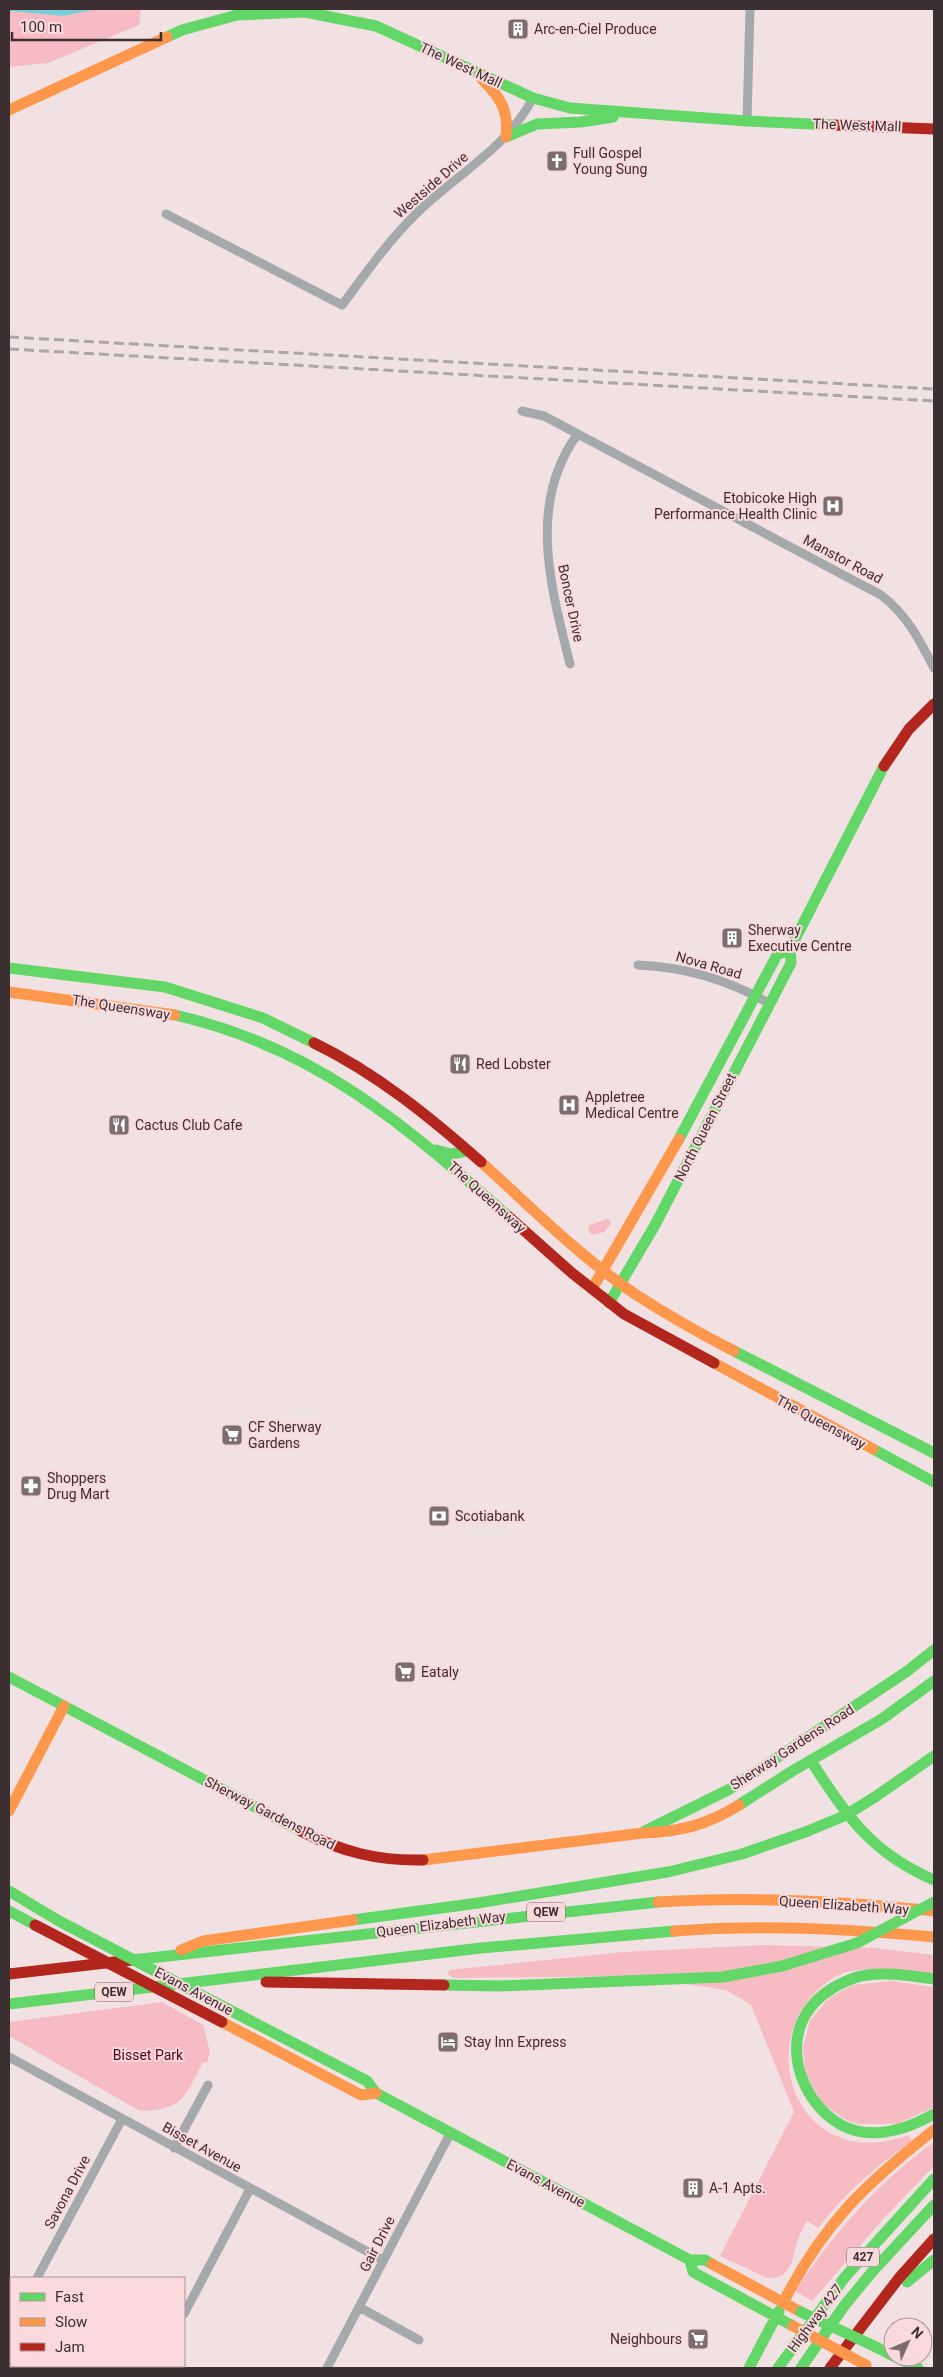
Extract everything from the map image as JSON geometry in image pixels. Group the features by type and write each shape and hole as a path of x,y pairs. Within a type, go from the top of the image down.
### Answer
{"main road":[{"name":"The West Mall","path":"9,110 182,30 237,15 304,12 343,18 376,26 398,34 476,73 533,98 570,108 630,114 747,121 934,129"},
{"path":"476,73 502,98 508,109 506,137 537,124 581,122 630,114"},
{"name":"North Queen Street","path":"609,1303 655,1225 770,1004 791,963 790,948 891,755 918,719 934,704"},
{"name":"North Queen Street","path":"592,1289 663,1168 777,955 790,948"},
{"name":"The Queensway","path":"9,968 165,987 263,1018 341,1056 376,1078 467,1151 603,1269 637,1295 690,1328 934,1453"},
{"name":"The Queensway","path":"9,992 163,1012 242,1034 319,1069 364,1097 431,1148 609,1303 665,1337 934,1482"},
{"path":"431,1148 444,1154 456,1154 467,1151"},
{"name":"Sherway Gardens Road","path":"643,1833 730,1789 906,1672 934,1650"},
{"name":"Sherway Gardens Road","path":"9,1677 304,1832 341,1849 372,1858 440,1859 502,1849 643,1833 673,1832 699,1825 736,1807 794,1770 882,1719 934,1681"},
{"path":"9,1810 64,1706"},
{"path":"798,1742 858,1830 884,1854 923,1876 934,1880"},
{"path":"783,1752 794,1770"},
{"path":"160,1958 203,1941 478,1904 668,1872 742,1854 844,1816 934,1756"},
{"name":"Evans Avenue","path":"9,1892 59,1921 367,2081 376,2093 690,2260 705,2260 783,2303 883,2350"},
{"name":"Queen Elizabeth Way","path":"9,1974 626,1904 721,1898 888,1906 934,1911"},
{"path":"212,1981 499,1986 723,1977 782,1966 858,1943 934,1902"},
{"name":"Evans Avenue","path":"9,1911 361,2095 376,2093"},
{"name":"Queen Elizabeth Way","path":"9,2004 481,1948 701,1929 841,1928 934,1937"},
{"path":"934,1979 886,1975 870,1976 854,1978 830,1989 808,2012 801,2026 796,2054 799,2076 804,2088 815,2104 842,2126 857,2131 873,2133 893,2131 934,2114"},
{"path":"748,2368 807,2256 828,2225 850,2200 934,2130"},
{"name":"Highway 427","path":"778,2368 845,2278 934,2179"},
{"name":"Highway 427","path":"801,2368 844,2306 872,2272 934,2205"},
{"path":"830,2368 872,2313 934,2239"},
{"name":"Evans Avenue","path":"690,2260 693,2272 775,2318 870,2366"},
{"path":"872,2313 934,2260"}],"street":[{"path":"747,121 750,9"},
{"name":"Westside Drive","path":"166,214 342,306 378,256 418,212 506,137 533,98"},
{"name":"Manstor Road","path":"522,411 544,416 881,595 897,607 906,618 934,668"},
{"name":"Boncer Drive","path":"570,664 552,592 547,558 547,531 554,478 577,435"},
{"name":"Nova Road","path":"638,965 658,966 706,976 756,996 770,1004"},
{"name":"Bisset Avenue","path":"9,2057 383,2260"},
{"path":"174,2148 208,2085"},
{"name":"Savona Drive","path":"38,2277 122,2120"},
{"name":"Gair Drive","path":"327,2368 451,2132"},
{"path":"185,2312 250,2189"},
{"path":"360,2307 419,2340"}],"green space":[{"path":"97,9 141,9 139,25 48,63 9,67 9,11 63,16"},
{"path":"608,1219 611,1224 604,1232 593,1235 589,1232 588,1227 590,1225"},
{"path":"763,1945 874,1948 934,1955 934,1974 872,1969 851,1971 839,1975 828,1981 810,1998 798,2016 791,2036 789,2057 791,2078 798,2098 809,2115 825,2129 845,2139 877,2142 894,2140 909,2135 912,2141 862,2181 839,2203 818,2228 807,2221 787,2271 782,2275 767,2278 720,2256 794,2112 751,2005 726,1990 633,1976 453,1978 447,1973 450,1970 623,1952"},
{"path":"891,1981 934,1987 934,2107 897,2124 858,2124 846,2120 823,2104 806,2076 803,2048 810,2021 829,1998 853,1985"},
{"name":"Bisset Park","path":"162,2002 203,2025 210,2052 207,2063 203,2062 187,2092 175,2104 166,2108 140,2111 9,2036 9,2022"},
{"path":"934,2142 934,2166 884,2218 812,2301 795,2291 826,2248 858,2210 893,2175"}],"water":[{"path":"9,9 97,9 63,16 9,11"}],"railway":[{"path":"9,337 934,389"},
{"path":"9,349 934,401"}],"traffic: fast":[{"path":"167,37 182,30 237,15 305,12 376,26 533,98 570,108 747,121 834,125"},
{"path":"506,137 537,124 581,122 613,117"},
{"path":"609,1303 655,1225 791,963 790,949 884,766"},
{"path":"679,1139 777,955 790,949"},
{"path":"9,968 165,987 263,1018 314,1043"},
{"path":"175,1015 225,1029 271,1047 315,1068 355,1093 394,1121 509,1217"},
{"path":"436,1150 451,1154 467,1151"},
{"path":"734,1351 934,1453"},
{"path":"873,1449 934,1482"},
{"path":"645,1831 730,1789 906,1672 934,1650"},
{"path":"9,1677 301,1831"},
{"path":"739,1805 794,1770 882,1719 934,1681"},
{"path":"875,1797 934,1756"},
{"path":"811,1761 849,1816 862,1831 893,1858 934,1880"},
{"path":"808,1831 844,1816 875,1797"},
{"path":"353,1920 478,1903 668,1872 742,1854 808,1831"},
{"path":"9,1891 59,1921"},
{"path":"132,1960 658,1902"},
{"path":"782,1966 857,1943 934,1902"},
{"path":"9,1911 35,1925"},
{"path":"59,1921 249,2020"},
{"path":"9,2004 481,1948 675,1931"},
{"path":"444,1985 499,1986 723,1977 782,1966"},
{"path":"934,1979 894,1974 873,1974 854,1978 840,1984 827,1992 810,2008 799,2031 797,2048 799,2067 804,2084 826,2114 841,2125 867,2133 887,2132 907,2127 934,2114"},
{"path":"249,2020 367,2081 376,2093 690,2260 705,2260 712,2264"},
{"path":"778,2368 845,2277 934,2179"},
{"path":"801,2368 844,2306 872,2272 934,2205"},
{"path":"690,2260 693,2272 793,2326"},
{"path":"907,2282 934,2260"},
{"path":"749,2368 779,2311"},
{"path":"801,2312 876,2347"},
{"path":"876,2347 883,2351"}],"traffic: slow":[{"path":"9,110 167,37"},
{"path":"482,79 494,92 502,105 506,119 506,137"},
{"path":"9,992 175,1015"},
{"path":"592,1289 679,1139"},
{"path":"481,1162 557,1232 617,1281 661,1311 734,1351"},
{"path":"714,1363 873,1449"},
{"path":"9,1811 64,1706"},
{"path":"423,1860 681,1829 716,1818 739,1805"},
{"path":"658,1902 727,1899 796,1900 934,1911"},
{"path":"181,1950 203,1941 353,1920"},
{"path":"675,1931 804,1928 934,1937"},
{"path":"222,2022 361,2095 376,2093"},
{"path":"783,2303 814,2250 848,2207 887,2169 934,2130"},
{"path":"712,2264 801,2312"},
{"path":"793,2326 866,2365"}],"traffic: jam":[{"path":"834,125 934,129"},
{"path":"884,766 909,729 934,704"},
{"path":"314,1043 381,1082 481,1162"},
{"path":"509,1217 572,1273 624,1314 714,1363"},
{"path":"301,1831 331,1845 361,1854 391,1859 423,1860"},
{"path":"35,1925 222,2022"},
{"path":"9,1974 132,1960"},
{"path":"266,1982 444,1985"},
{"path":"830,2368 899,2278 934,2239"}],"place":[{"name":"Arc-en-Ciel Produce","path":"518,29"},
{"name":"Full Gospel Young Sung","path":"557,161"},
{"name":"Etobicoke High Performance Health Clinic","path":"833,506"},
{"name":"Sherway Executive Centre","path":"732,938"},
{"name":"Red Lobster","path":"460,1064"},
{"name":"Appletree Medical Centre","path":"569,1105"},
{"name":"Cactus Club Cafe","path":"119,1125"},
{"name":"CF Sherway Gardens","path":"232,1435"},
{"name":"Shoppers Drug Mart","path":"31,1486"},
{"name":"Scotiabank","path":"439,1516"},
{"name":"Eataly","path":"405,1672"},
{"name":"Stay Inn Express","path":"448,2042"},
{"name":"A-1 Apts.","path":"693,2188"},
{"name":"Neighbours","path":"698,2339"}]}
